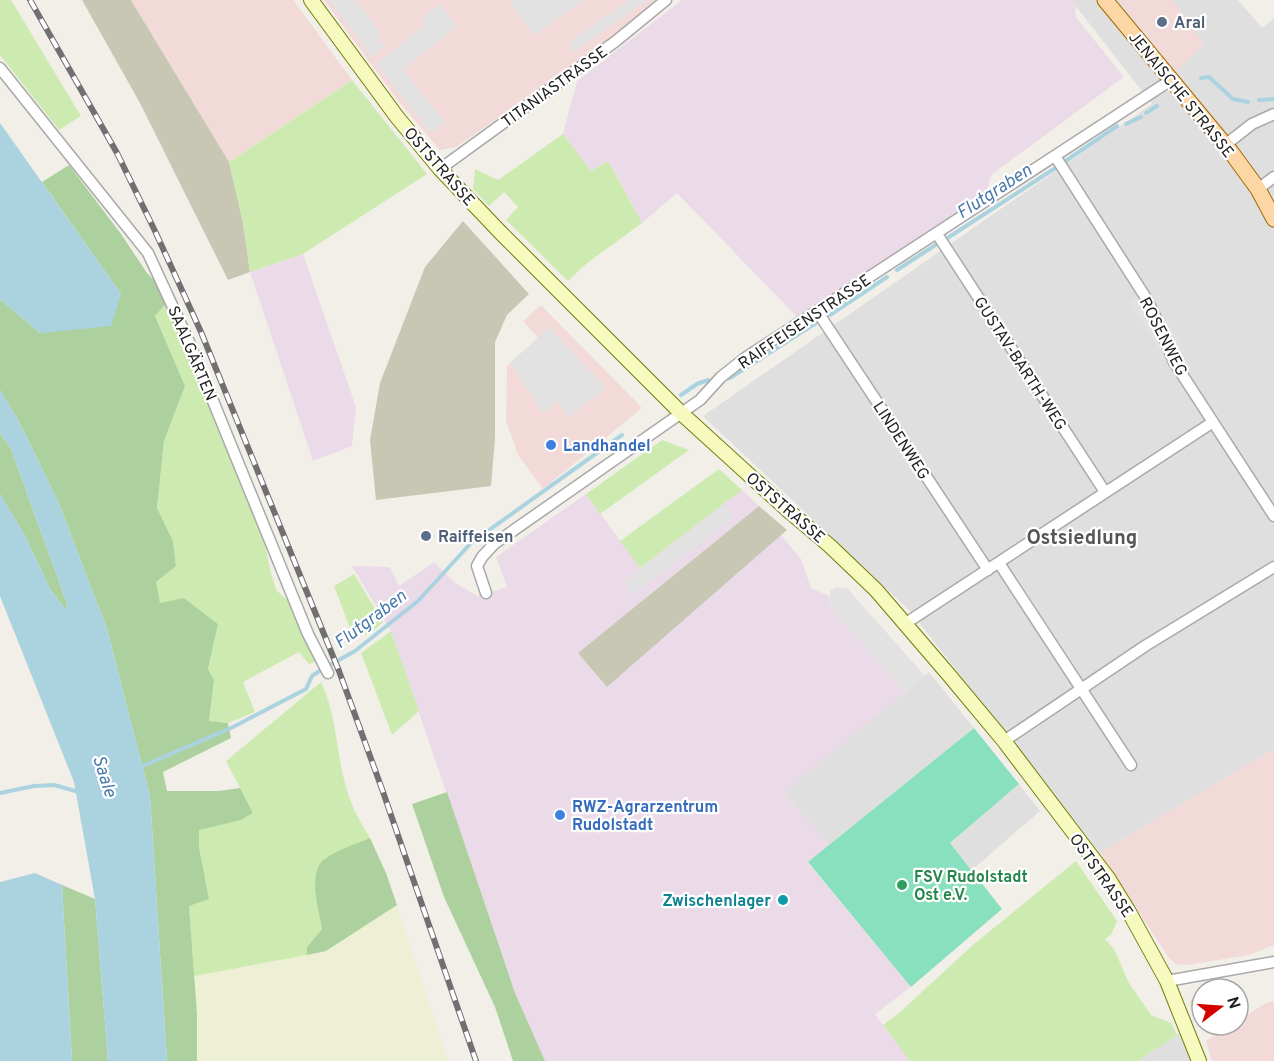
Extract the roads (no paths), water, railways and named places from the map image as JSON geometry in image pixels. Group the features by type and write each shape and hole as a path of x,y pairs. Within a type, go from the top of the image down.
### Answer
{"main road":[{"name":"JENAISCHE STRASSE","path":"1104,0 1225,145 1258,189 1274,219"}],"street":[{"name":"OSTSTRASSE","path":"310,0 440,169 550,284 681,413 830,546 876,590 906,623 1004,741 1108,878 1140,930 1167,981 1199,1061"},
{"name":"TITANIASTRASSE","path":"440,169 616,41 666,0"},
{"name":"SAALGÄRTEN","path":"0,68 148,253 189,342 308,634 328,673"},
{"name":"RAIFFEISENSTRASSE","path":"486,593 477,566 482,556 494,544 700,400 721,377 745,358 1171,80"},
{"path":"1225,145 1252,124 1274,114"},
{"name":"ROSENWEG","path":"1055,156 1146,298 1174,362 1274,516"},
{"path":"1258,189 1274,177"},
{"name":"GUSTAV-BARTH-WEG","path":"937,234 1106,492"},
{"name":"LINDENWEG","path":"817,311 988,570"},
{"path":"906,623 1213,422"},
{"path":"999,563 1131,765"},
{"path":"1004,741 1158,638 1274,567"},
{"path":"1167,981 1274,962"}],"water":[{"path":"0,123 121,294 111,326 40,333 0,299"},
{"name":"Saale","path":"0,390 17,418 58,501 107,629 150,796 167,1061 108,1061 95,899 74,782 0,596 0,494 24,534 50,589 66,610 67,604 11,449 0,433"},
{"path":"35,873 62,885 72,1061 0,1061 0,882"}],"waterway":[{"name":"Flutgraben","path":"1201,78 1209,77 1233,99 1248,102"},
{"name":"Flutgraben","path":"1259,100 1274,99"},
{"name":"Flutgraben","path":"1146,113 1157,106"},
{"name":"Flutgraben","path":"1126,124 1141,117"},
{"name":"Flutgraben","path":"1064,162 1117,126"},
{"name":"Flutgraben","path":"946,239 1057,167"},
{"name":"Flutgraben","path":"897,270 937,244"},
{"name":"Flutgraben","path":"830,315 887,277"},
{"name":"Flutgraben","path":"725,379 816,323"},
{"name":"Flutgraben","path":"681,395 697,384 708,380"},
{"name":"Flutgraben","path":"138,768 231,728 306,689 312,676 355,651 418,601 471,543 622,435"},
{"path":"0,793 34,786 54,785 79,792"}],"railway":[{"path":"30,0 117,153 201,332 339,671 476,1061"}],"place":[{"name":"Aral","path":"1162,22"},
{"name":"Landhandel","path":"551,445"},
{"name":"Raiffeisen","path":"426,536"},
{"name":"RWZ-Agrarzentrum Rudolstadt","path":"560,815"},
{"name":"FSV Rudolstadt Ost e.V.","path":"902,885"},
{"name":"Zwischenlager","path":"783,900"}],"district":[{"name":"Ostsiedlung","path":"1082,537"}]}
